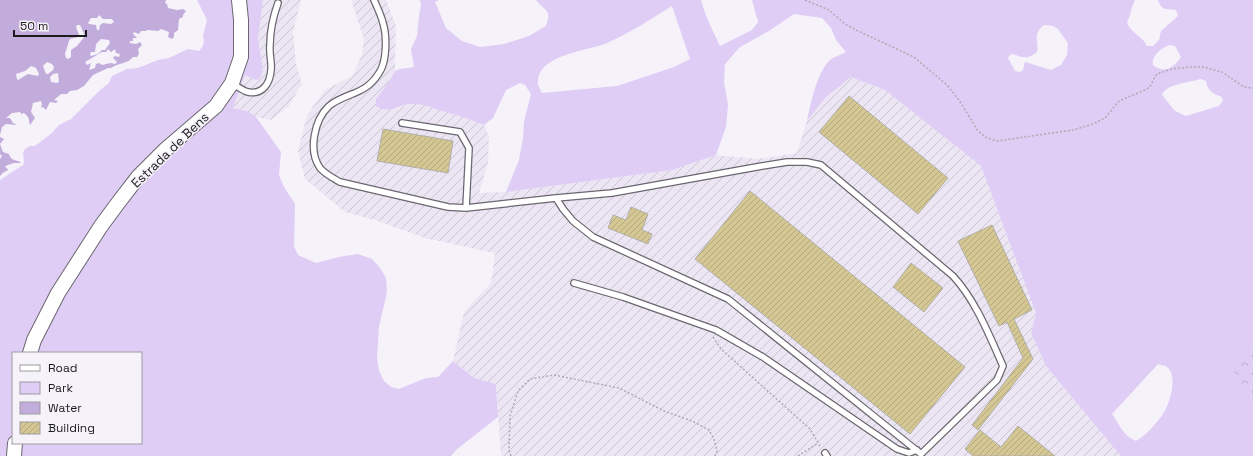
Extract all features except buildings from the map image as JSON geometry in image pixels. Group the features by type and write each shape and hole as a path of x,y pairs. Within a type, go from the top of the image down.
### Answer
{"street":[{"name":"Estrada de Bens","path":"30,352 34,340 58,293 101,226 118,203 138,177 166,149 216,106 232,83 241,57 241,20 239,0"},
{"path":"14,456 15,444"}],"lane":[{"path":"374,0 384,24 386,42 385,56 380,72 371,84 360,92 329,106 321,117 314,143 315,156 320,168 329,176 340,182 352,185 448,207 466,208 612,193 775,164 807,162 821,165 953,276 962,286 973,303 1003,366 997,380 920,453 909,453 897,448 763,357 716,330 623,297 574,283"},
{"path":"232,83 247,92 256,92 265,89 271,70 270,45 272,24 278,3"},
{"path":"402,123 460,132 469,148 466,208"},
{"path":"556,198 573,220 593,237 728,299 920,453"}],"path":[{"path":"805,0 829,10 845,24 858,31 914,57 948,85 978,131 987,138 997,141 1073,130 1094,124 1105,118 1119,101 1147,89 1157,74 1172,69 1204,67 1222,72 1244,87 1253,88"},
{"path":"705,326 721,349 810,429 824,453"},
{"path":"511,456 509,450 510,416 518,391 530,379 554,375 619,388 664,410 692,421 708,430 714,439 717,451 715,456"},
{"path":"798,456 818,444"}],"shaded area":[{"path":"263,0 301,0 293,32 296,64 302,84 288,107 271,120 256,117 247,111 233,108 245,75 263,71 258,39"},
{"path":"351,0 386,0 396,26 395,71 376,99 396,109 412,103 421,104 469,118 484,125 489,137 488,163 479,193 506,192 672,170 716,155 758,159 797,153 807,121 826,97 851,77 885,90 981,166 1036,313 1031,333 1046,366 1121,456 501,456 496,384 474,378 453,361 464,312 491,283 495,253 425,238 375,220 345,212 305,179 298,151 307,115 325,90 352,76 362,55 364,39"}],"green space":[{"path":"197,0 263,0 258,39 263,71 260,78 256,80 245,75 233,108 247,111 256,117 281,152 279,175 284,187 295,204 294,246 298,255 316,263 358,254 372,259 386,278 387,292 379,327 377,358 379,371 384,381 391,387 399,389 426,378 438,377 453,361 474,378 496,384 498,417 456,450 451,456 0,456 0,180 23,165 23,153 25,149 30,146 35,146 52,133 59,125 71,119 109,83 112,76 127,69 138,68 158,60 169,58 188,49 199,51 203,46 203,36 207,20"},
{"path":"420,0 439,0 435,2 446,28 462,41 480,47 504,44 529,36 546,26 548,13 536,0 701,0 707,18 720,46 752,30 758,22 752,0 1135,0 1127,22 1131,29 1147,46 1153,46 1159,40 1161,31 1178,16 1176,10 1162,7 1158,0 1253,0 1253,348 1250,349 1250,394 1253,394 1253,456 1121,456 1046,366 1031,333 1036,313 981,166 885,90 851,77 826,97 807,121 817,81 824,67 829,61 846,52 836,40 831,28 822,18 794,14 769,31 740,47 725,64 724,82 728,105 726,127 716,155 672,170 506,192 519,160 524,122 531,94 525,85 520,83 506,90 493,118 484,125 428,106 410,104 387,110 376,106 376,99 395,71 414,67 411,49 417,36 421,5","holes":["672,6 690,59 674,67 617,86 542,93 538,85 539,75 545,66 565,55 599,46 632,30","1044,25 1053,26 1058,29 1068,43 1067,55 1061,65 1051,70 1025,62 1023,70 1020,72 1015,71 1008,58 1011,54 1027,57 1037,52 1037,35 1040,28","1167,46 1175,46 1181,57 1176,64 1169,68 1157,68 1153,65 1155,55","1201,79 1206,81 1209,89 1213,93 1222,97 1223,101 1219,106 1186,116 1175,111 1162,95 1168,88","1158,364 1167,367 1171,371 1172,392 1167,406 1158,420 1150,430 1136,441 1128,436 1112,414"]},
{"path":"1253,348 1253,394 1251,394 1238,380 1232,363 1240,355"}],"water":[{"path":"0,0 166,0 165,3 167,4 168,8 177,10 183,9 186,11 183,17 179,19 178,30 174,33 174,37 172,39 168,37 169,32 161,29 158,31 141,31 139,34 134,32 133,34 137,38 133,38 133,41 130,41 130,43 136,44 140,42 142,45 138,49 139,54 137,57 133,57 128,61 93,75 84,86 77,90 70,91 67,94 61,94 54,100 58,101 56,103 50,102 46,110 43,107 41,108 41,101 33,103 31,112 35,118 30,125 28,118 24,113 12,113 6,118 10,118 13,123 17,125 6,124 2,127 0,135","holes":["99,15 103,19 112,19 114,22 111,24 103,23 100,25 99,30 97,30 96,25 88,23 91,18 97,18","77,25 80,25 85,36 77,46 71,50 71,57 68,59 66,58 65,54 70,39 78,37 79,35 76,27","101,39 109,40 110,43 105,50 102,50 98,54 90,55 91,52 95,52 96,44","108,49 111,52 115,49 116,53 120,54 119,57 115,56 113,58 117,62 115,64 111,63 102,65 99,63 96,64 95,68 89,70 91,63 87,65 85,62 102,52 106,52","47,62 52,64 54,67 53,70 46,74 43,66","31,66 36,68 39,74 38,76 28,74 18,80 16,74 25,71","58,73 59,82 51,82 50,77 53,74"]},
{"path":"0,137 4,139 0,144"},
{"path":"0,144 3,152 9,154 11,158 21,163 14,163 5,166 8,169 7,171 0,176 0,159 2,156 0,154"}]}
